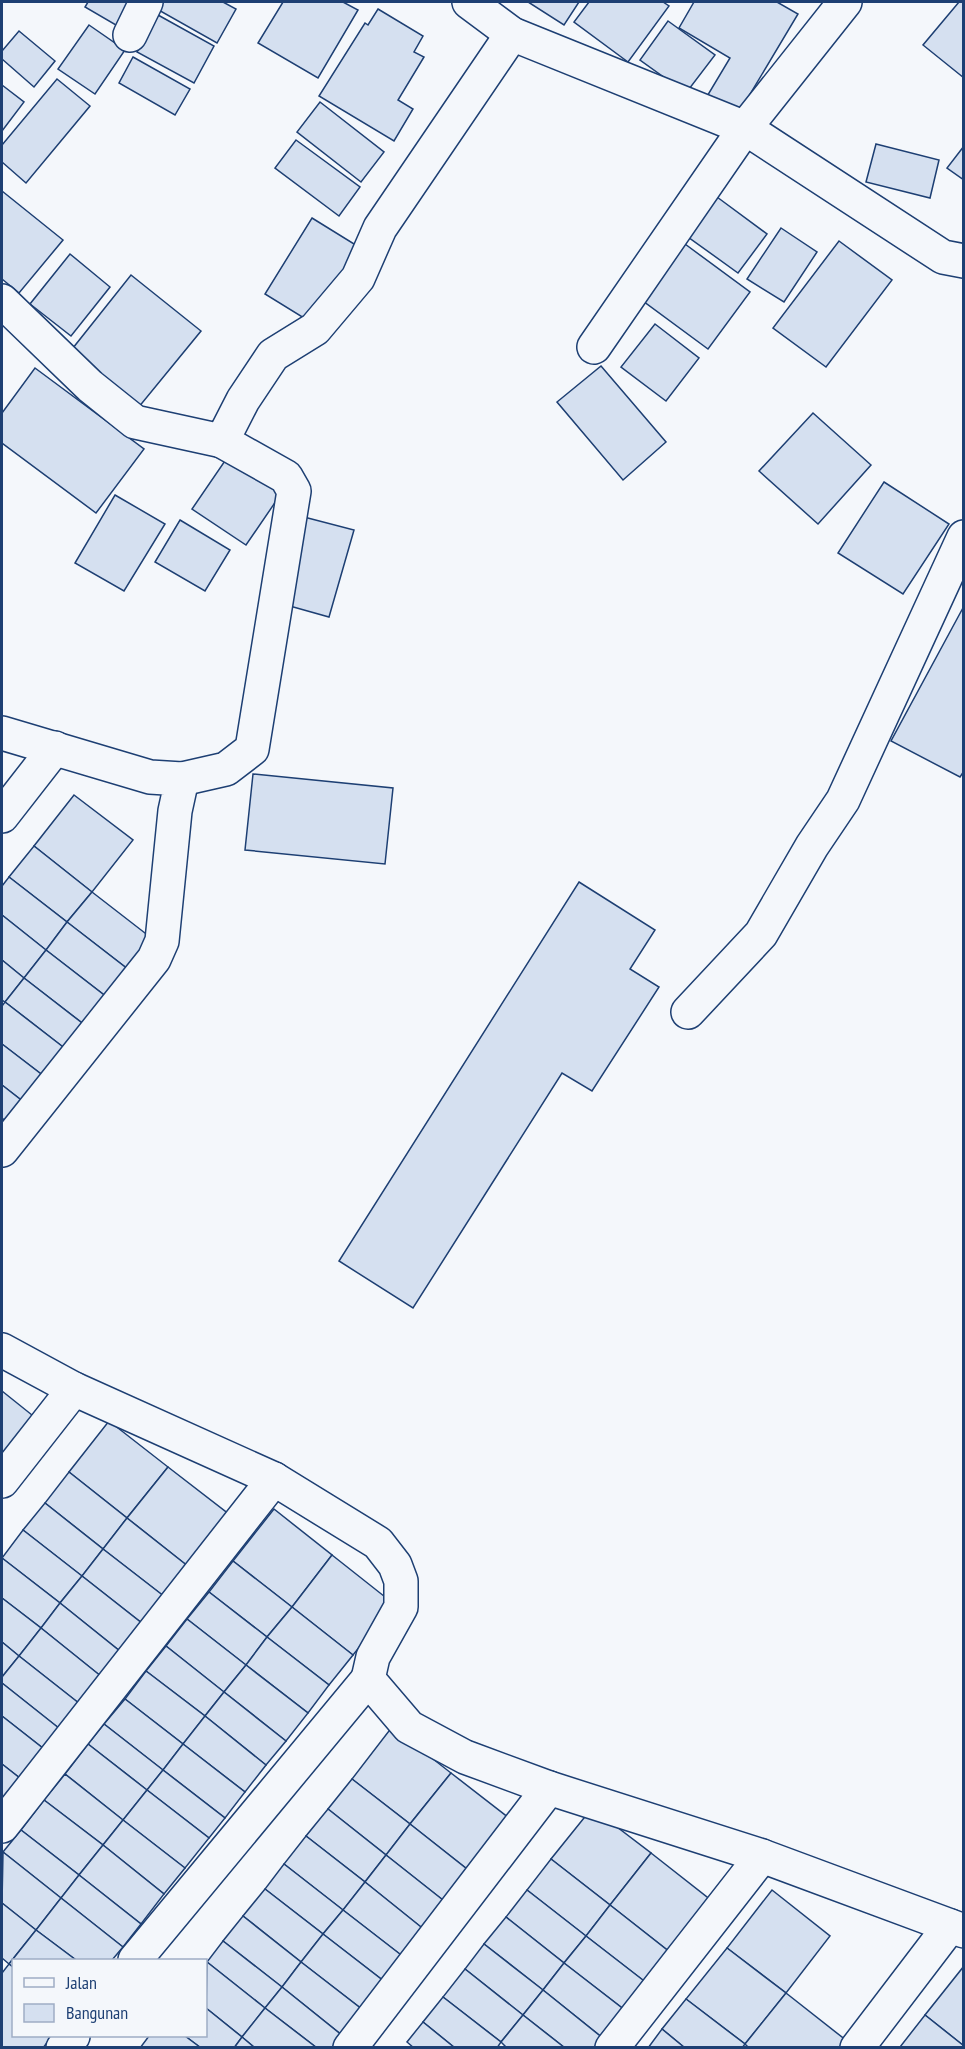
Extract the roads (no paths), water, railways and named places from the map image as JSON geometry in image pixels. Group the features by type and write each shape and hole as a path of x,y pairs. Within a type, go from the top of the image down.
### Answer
{"street":[{"path":"130,35 146,2"},
{"path":"469,2 512,34 745,128 943,257 963,261"},
{"path":"594,348 745,128 845,2"},
{"path":"222,441 243,400 273,355 315,329 358,278 380,228 512,34"},
{"path":"2,301 90,386 135,422 222,441 286,477 294,491 252,750 226,769 182,780 150,777 2,734"},
{"path":"688,1012 761,934 812,846 843,800 963,537"},
{"path":"2,816 55,748"},
{"path":"2,1150 154,959 162,941 175,811 182,780"},
{"path":"2,1350 74,1389 274,1479 378,1543 395,1565 401,1581 401,1607 373,1657 368,1679 136,1959"},
{"path":"2,1481 74,1389"},
{"path":"2,1826 274,1479"},
{"path":"368,1679 380,1696 410,1727 434,1743 465,1757 549,1788 762,1856 957,1928 857,2048"},
{"path":"350,2048 549,1788"},
{"path":"612,2048 762,1856"}]}
